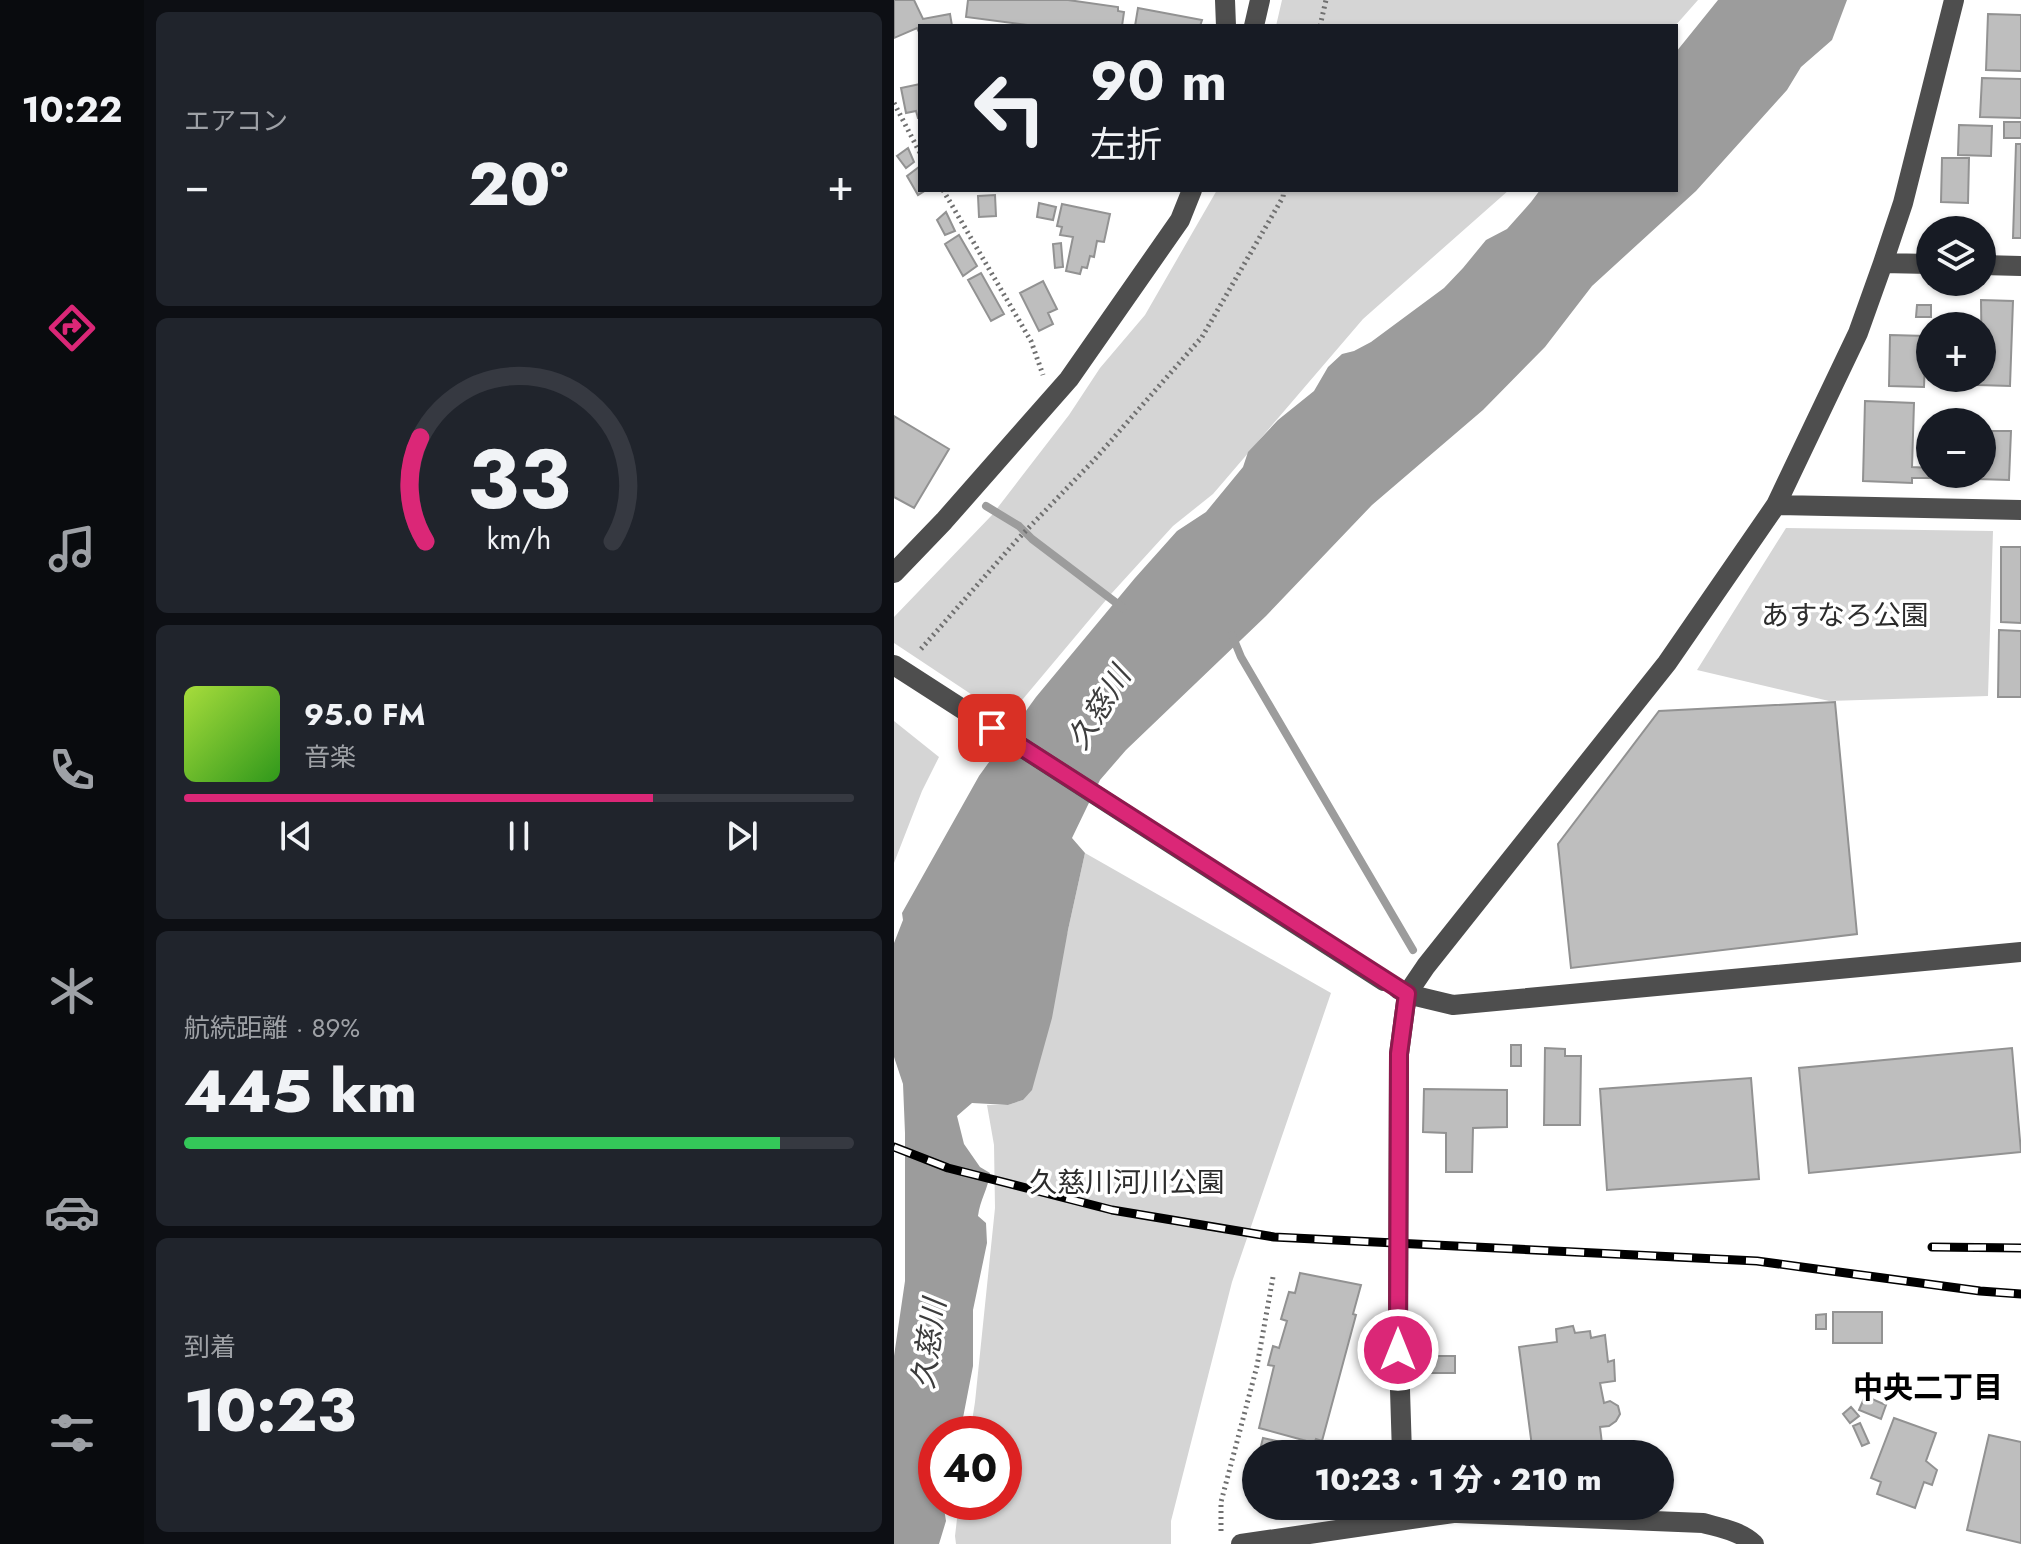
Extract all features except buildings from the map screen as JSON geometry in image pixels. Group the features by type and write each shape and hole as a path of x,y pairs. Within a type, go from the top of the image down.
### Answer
{"street":[{"path":"1225,0 1226,24"},
{"path":"1254,24 1260,0"},
{"path":"1402,1440 1398,1326 1399,1054 1407,994 1667,663 1776,505 1858,333 1883,263 1903,203 1954,0"},
{"path":"894,573 944,521 1077,369 1180,220 1191,192"},
{"path":"1883,263 1916,264"},
{"path":"1996,265 2021,266"},
{"path":"1776,505 2021,510"},
{"path":"894,665 1407,994 1453,1005 2021,952"},
{"path":"1241,1544 1408,1520"},
{"path":"1629,1520 1703,1523 1728,1529 1754,1544"}],"path":[{"path":"1320,24 1326,0"},
{"path":"894,103 918,149"},
{"path":"944,192 1031,341 1052,399"},
{"path":"921,649 1202,337 1284,192"},
{"path":"1221,1544 1221,1502 1257,1366 1273,1277"}],"green space":[{"path":"1282,0 1698,0 1677,24 1276,24"},
{"path":"1216,192 1507,192 1363,319 1213,494 1173,526 1111,594 1007,718 894,643 894,617 992,515 1069,415 1100,368 1145,315"},
{"name":"あすなろ公園","path":"1786,528 1993,531 1988,696 1829,701 1697,670"},
{"path":"894,721 939,757 894,863"},
{"name":"久慈川河川公園","path":"1085,853 1331,993 1232,1282 1171,1521 1171,1544 956,1544 957,1520 1022,1520 1022,1416 973,1416 995,1208 994,1145 987,1105 1008,1105 1023,1100"}],"water":[{"name":"久慈川","path":"1718,0 1847,0 1832,40 1801,67 1787,90 1696,191 1592,286 1545,347 1483,410 1372,505 1266,616 1126,750 1100,780 1072,838 1085,853 1052,1018 1032,1090 1023,1100 1008,1105 972,1103 957,1116 964,1144 980,1167 990,1173 978,1216 986,1223 987,1243 973,1310 973,1366 963,1416 918,1416 918,1520 946,1520 939,1544 894,1544 894,1356 905,1281 905,1133 903,1084 894,1057 894,943 903,920 902,913 979,776 1036,697 1135,578 1177,531 1206,512 1243,467 1248,452 1278,420 1314,391 1328,367 1342,354 1371,342 1444,288 1486,240 1507,229 1538,192 1678,192 1678,50"}],"waterway":[{"path":"986,506 1019,526 1123,608"},
{"path":"1232,635 1241,657 1413,950"}],"railway":[{"path":"894,1147 948,1168 1112,1210 1274,1237 1757,1261 2021,1294"},
{"path":"1932,1247 2021,1248"}],"district":[{"name":"中央二丁目","path":"1928,1388"}],"route":[{"path":"992,728 1407,994 1399,1054 1398,1350"}]}
